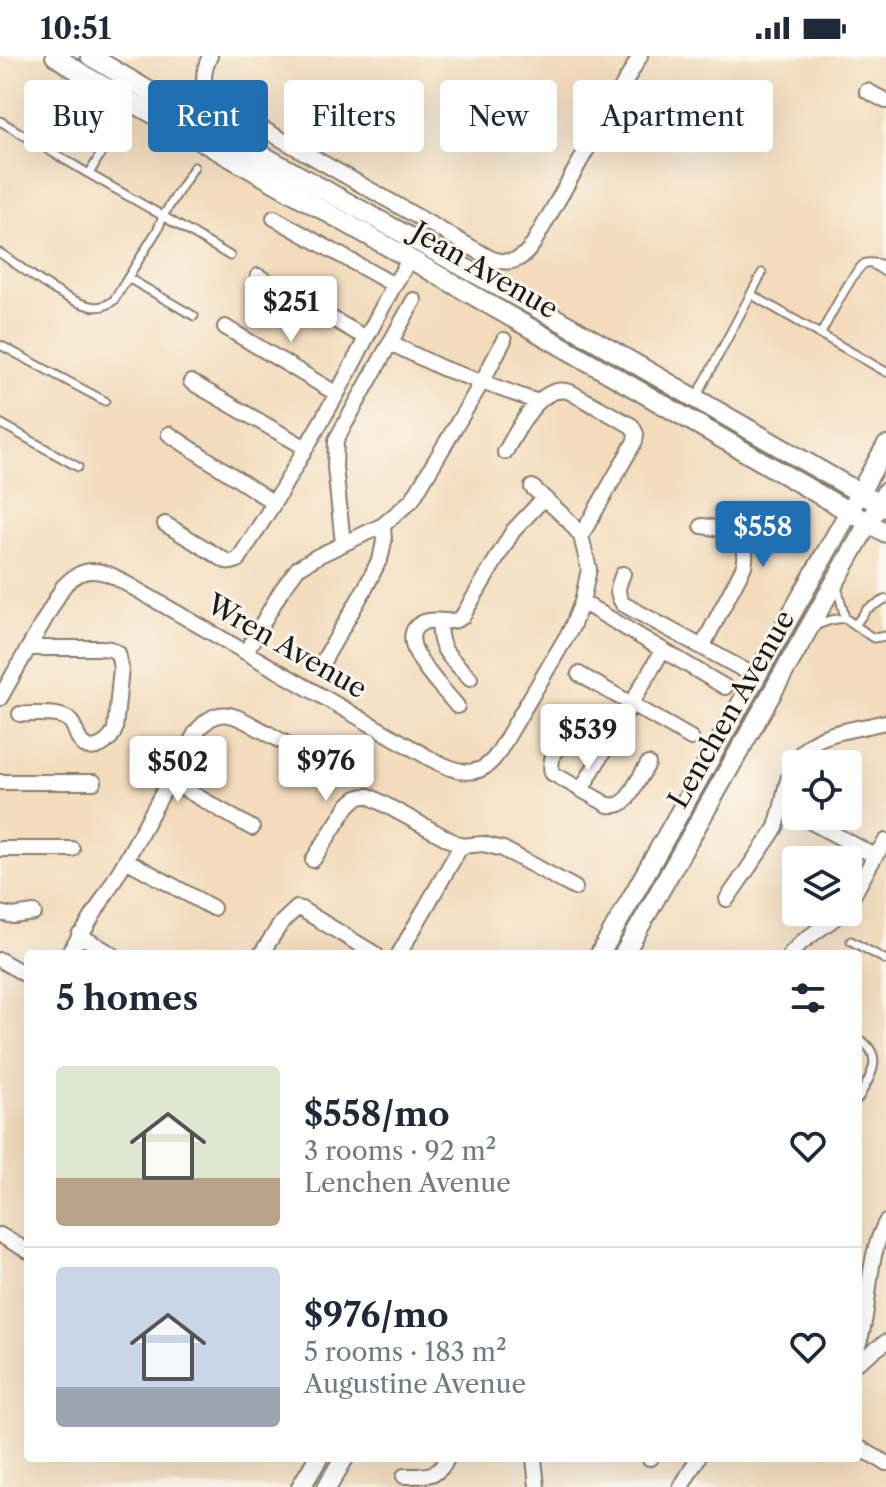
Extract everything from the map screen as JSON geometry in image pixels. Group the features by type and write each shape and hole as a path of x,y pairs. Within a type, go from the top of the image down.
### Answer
{"main road":[{"name":"Jean Avenue","path":"55,56 84,75 148,104"},
{"name":"Jean Avenue","path":"90,56 148,97"},
{"name":"Jean Avenue","path":"234,152 410,259 886,533"},
{"name":"Jean Avenue","path":"243,152 560,320 861,492 884,501"},
{"path":"696,398 693,408 696,414 729,433 739,447"},
{"name":"Lenchen Avenue","path":"602,950 886,446"},
{"name":"Lenchen Avenue","path":"626,950 884,501"},
{"path":"301,1487 316,1462"},
{"path":"327,1487 342,1462"}],"street":[{"path":"210,56 203,79 214,101 492,259 510,262 522,257 533,244 640,56"},
{"path":"867,91 886,101"},
{"path":"274,218 394,285"},
{"path":"165,524 226,561 235,562 241,558 337,394 410,259"},
{"path":"258,276 366,338"},
{"path":"343,544 334,446 414,300"},
{"path":"225,327 337,394"},
{"path":"246,652 298,568 383,525 403,510 418,492 504,340"},
{"path":"390,343 432,364 538,402"},
{"path":"191,382 306,448"},
{"path":"505,452 530,410 552,392 565,390 628,423 635,430 635,441 629,454 581,536 532,487"},
{"path":"169,434 274,503"},
{"path":"457,706 420,660 411,637 417,626 431,621 455,622 462,617 513,531 544,498"},
{"path":"321,665 381,556 383,525"},
{"path":"702,526 723,529 734,535 744,547 746,556 744,566 702,647"},
{"name":"Wren Avenue","path":"0,698 63,587 78,573 92,570 113,576 431,759 460,772 471,772 487,766 498,753 571,629 582,602 589,569 581,536"},
{"path":"623,574 617,588 623,604 757,677"},
{"path":"582,602 725,687"},
{"path":"440,621 439,640 443,650 470,678"},
{"path":"20,714 66,718 85,746 107,742 114,736 121,668 118,653 101,648 29,648"},
{"path":"581,790 662,651"},
{"path":"579,674 691,738"},
{"path":"104,950 84,940 169,780 202,725 218,714 233,715 295,749"},
{"path":"574,720 556,749 550,768 552,773 608,805 619,805 627,799 648,764"},
{"path":"805,750 835,733 886,722"},
{"path":"169,780 252,828"},
{"path":"0,782 94,782"},
{"path":"313,860 353,800 369,796 461,846 483,844 503,849 575,888"},
{"path":"727,899 782,818"},
{"path":"827,830 875,856"},
{"path":"862,880 886,841"},
{"path":"407,950 461,846"},
{"path":"0,849 72,849"},
{"path":"126,860 213,908"},
{"path":"264,950 282,922 299,908 368,950"},
{"path":"0,913 13,916 34,913"},
{"path":"794,950 824,926"},
{"path":"0,960 24,974"},
{"path":"862,1332 875,1248 886,1222"},
{"path":"0,1235 24,1249"},
{"path":"862,1359 886,1342"},
{"path":"862,1449 886,1463"},
{"path":"404,1476 432,1475 445,1462"},
{"path":"534,1462 537,1487"},
{"path":"681,1487 696,1462"}],"lane":[{"path":"0,121 230,256"},
{"path":"89,174 102,152"},
{"path":"0,253 62,293 91,306 108,305 128,278 194,167"},
{"path":"872,263 886,273"},
{"path":"820,335 859,268 872,263 886,265"},
{"path":"696,398 762,273"},
{"path":"128,278 194,316"},
{"path":"752,295 886,372"},
{"path":"0,345 105,401"},
{"path":"0,423 78,467"},
{"path":"836,580 845,618 873,638 886,636"},
{"path":"855,625 867,609 886,599"},
{"path":"808,630 823,622 845,618"},
{"path":"851,941 886,960"},
{"path":"862,1041 873,1050 876,1064 862,1092"}]}
